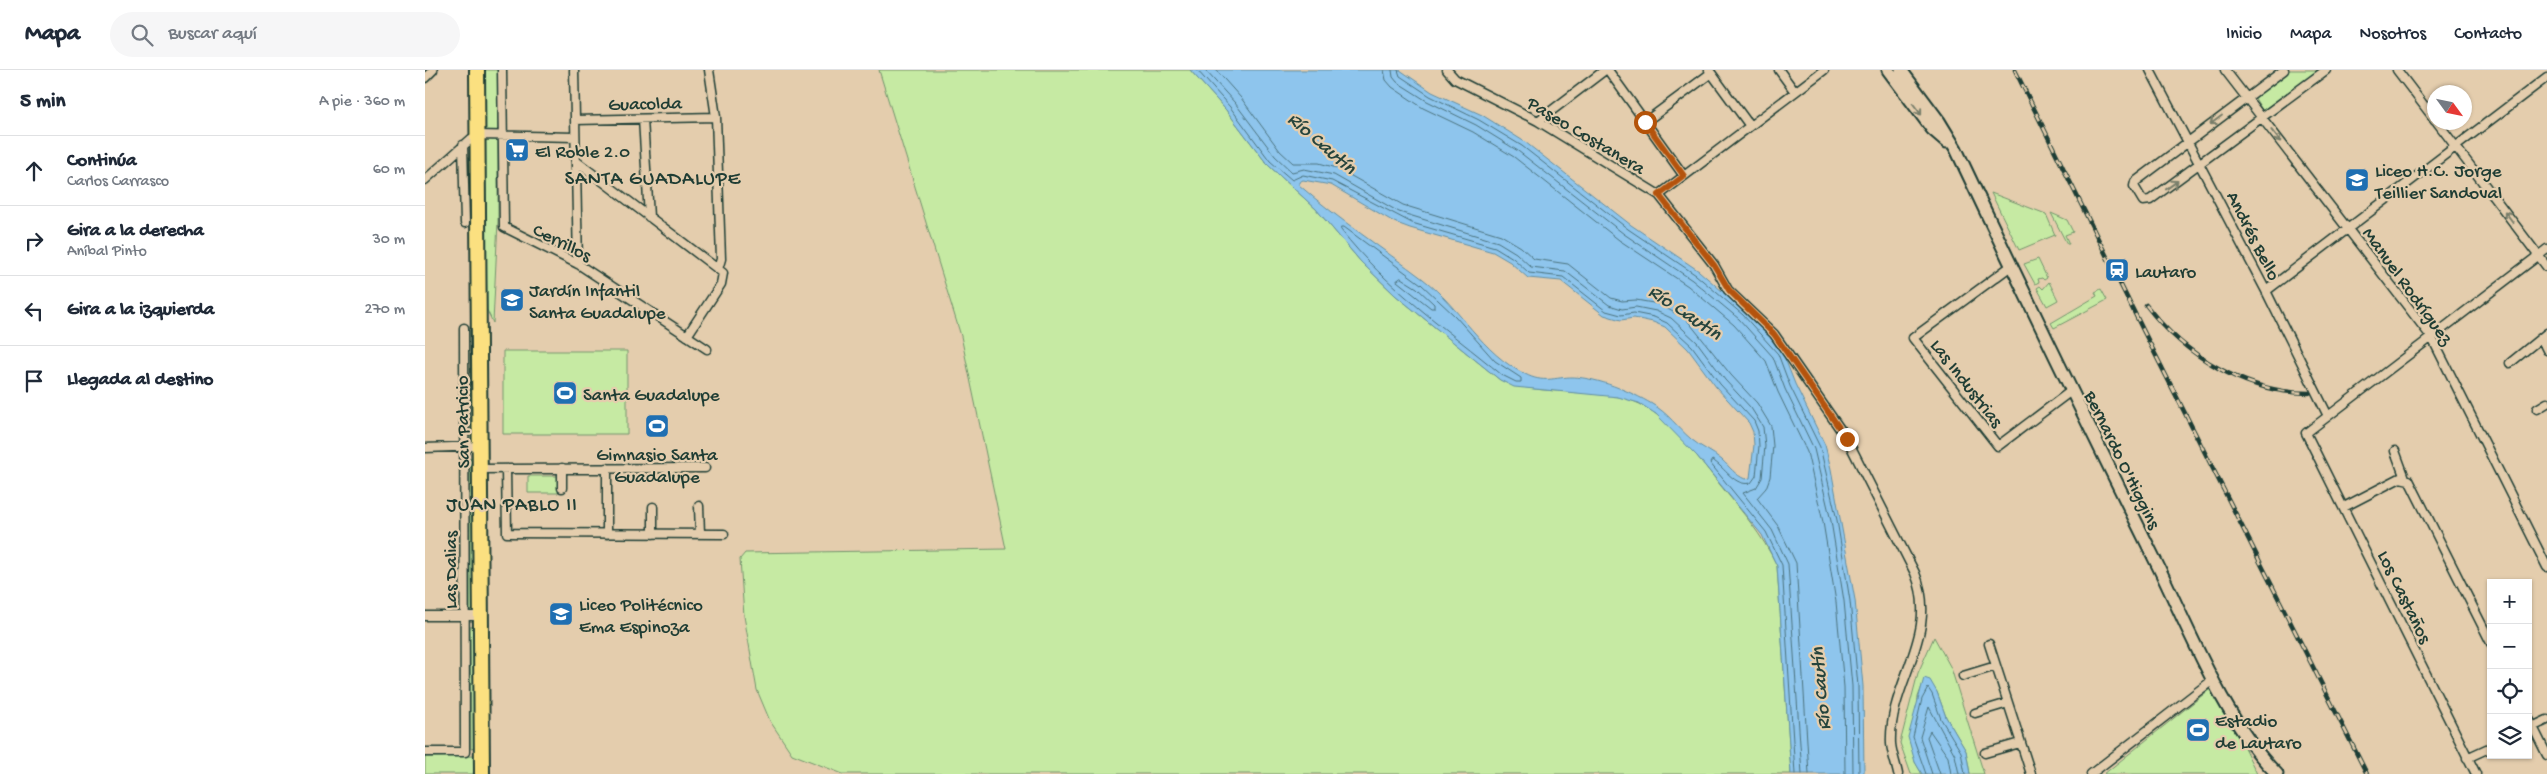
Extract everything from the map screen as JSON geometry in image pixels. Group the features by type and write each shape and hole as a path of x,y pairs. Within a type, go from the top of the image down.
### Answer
{"highway":[{"name":"San Patricio","path":"477,70 482,774"},
{"path":"478,774 482,753"}],"main road":[{"name":"Bernardo O'Higgins","path":"1888,70 1932,129 1956,149"},
{"name":"Bernardo O'Higgins","path":"1901,70 1939,121 1956,149 2071,391 2213,679 2257,754 2277,774"}],"street":[{"path":"425,78 433,70"},
{"path":"501,70 502,136"},
{"path":"574,70 578,264"},
{"path":"687,336 721,284 716,117 709,70"},
{"name":"Paseo Costanera","path":"1447,70 1463,83 1538,121 1659,195"},
{"path":"1538,121 1606,70 1684,176"},
{"path":"1779,70 1795,92"},
{"path":"1824,70 1659,195 1714,265 1729,290 1774,334 1847,439 1918,580 1923,605 1922,624 1899,696 1892,732 1891,745 1898,774"},
{"name":"Andrés Bello","path":"2150,70 2266,291 2328,416"},
{"name":"Manuel Rodríguez","path":"2225,70 2432,338 2547,568"},
{"path":"2283,70 2135,182 2134,186 2143,201 2148,202 2326,70"},
{"path":"2397,70 2427,109"},
{"path":"1645,122 1710,71 1750,126"},
{"path":"2266,291 2547,76"},
{"name":"Guacolda","path":"575,120 716,117"},
{"path":"643,119 649,217"},
{"path":"2443,130 2547,267"},
{"path":"425,180 463,145 477,135 575,136"},
{"name":"Cerrillos","path":"502,136 505,229 578,264 707,349"},
{"path":"463,145 465,223"},
{"path":"576,161 721,271"},
{"path":"2328,416 2547,249"},
{"name":"Las Industrias","path":"2011,266 1913,338 1998,446 2071,391"},
{"name":"Las Dalias","path":"425,752 465,752 464,328"},
{"path":"2510,363 2544,335 2547,350"},
{"path":"2537,409 2547,404"},
{"name":"Los Castaños","path":"2328,416 2306,433 2476,774"},
{"path":"425,448 480,446"},
{"path":"2395,451 2405,478 2411,483 2487,635"},
{"path":"562,468 562,488"},
{"path":"607,468 607,534"},
{"path":"481,469 705,468"},
{"path":"506,469 507,533 724,534"},
{"path":"2343,507 2399,478 2405,478"},
{"path":"699,506 700,534"},
{"path":"653,507 653,534"},
{"path":"425,616 481,616"},
{"path":"1989,644 2031,774"},
{"path":"1963,676 1996,666"},
{"path":"2091,774 2213,679"},
{"path":"1975,713 2008,703"},
{"path":"2532,728 2547,720"},
{"path":"2532,730 2547,755"},
{"path":"1985,753 2020,743"},
{"path":"2467,758 2487,748"}],"green space":[{"path":"483,70 498,70 498,221 493,323 487,310"},
{"path":"879,70 1190,70 1226,110 1267,164 1316,209 1361,262 1395,295 1500,380 1529,388 1619,397 1639,404 1657,415 1691,449 1744,515 1765,544 1777,566 1791,774 843,774 792,754 770,721 757,690 744,616 740,559 745,553 1006,549 961,336"},
{"path":"2287,70 2320,70 2264,113 2253,95"},
{"path":"1991,193 2046,214 2055,235 2019,250"},
{"path":"2051,213 2067,220 2073,232 2065,235 2069,244 2067,244"},
{"path":"2038,259 2047,278 2044,280 2042,278 2038,279 2039,282 2035,284 2024,264"},
{"path":"2049,282 2058,300 2047,306 2037,288 2040,286 2043,289"},
{"path":"2101,289 2107,300 2054,328 2051,323 2097,296 2095,292"},
{"path":"470,328 478,328 478,438 471,440"},
{"name":"Santa Guadalupe","path":"503,351 627,351 627,434 503,434"},
{"path":"478,457 474,516 473,576 478,613 470,614 470,458"},
{"path":"528,476 558,476 558,493 528,493"},
{"path":"477,626 478,747 471,749 470,627"},
{"path":"1934,637 1951,668 1984,774 1970,774 1966,751 1946,717 1937,692 1925,678 1918,697 1915,762 1922,774 1911,774 1900,743 1918,673"},
{"name":"Estadio de Lautaro","path":"2214,686 2257,774 2104,774"},
{"path":"477,756 473,774 425,774 425,757"}],"water":[{"name":"Río Cautín","path":"1190,70 1400,70 1432,92 1482,115 1525,142 1631,225 1699,271 1762,326 1782,351 1795,384 1825,445 1831,469 1855,600 1863,686 1864,774 1791,774 1777,566 1762,535 1697,456 1656,414 1639,403 1618,397 1514,387 1500,380 1395,295 1361,262 1316,209 1267,164 1226,110","holes":["1303,180 1331,185 1394,222 1493,252 1510,262 1528,278 1561,281 1604,315 1621,320 1634,318 1665,327 1688,349 1716,387 1749,423 1753,432 1754,445 1750,478 1745,479 1738,475 1718,457 1698,445 1663,412 1634,394 1614,386 1583,378 1538,379 1510,365 1484,343 1436,290 1329,210 1299,185 1299,182"]},
{"path":"1924,678 1930,680 1937,692 1946,717 1966,751 1970,774 1922,774 1915,762 1908,737"}],"railway":[{"path":"2015,70 2143,330 2367,774"},
{"path":"2146,305 2179,340 2197,355 2218,368 2262,386 2285,391 2309,393"}],"place":[{"name":"El Roble 2.0","path":"517,150"},
{"name":"Liceo H.C. Jorge Teillier Sandoval","path":"2357,180"},
{"name":"Lautaro","path":"2117,270"},
{"name":"Jardín Infantil Santa Guadalupe","path":"512,300"},
{"name":"Santa Guadalupe","path":"565,393"},
{"name":"Gimnasio Santa Guadalupe","path":"657,426"},
{"name":"Liceo Politécnico Ema Espinoza","path":"561,614"},
{"name":"Estadio de Lautaro","path":"2198,730"}],"district":[{"name":"SANTA GUADALUPE","path":"653,177"},
{"name":"JUAN PABLO II","path":"512,503"}],"route":[{"path":"1645,122 1684,176 1659,195 1714,265 1729,290 1774,334 1847,439"}]}
